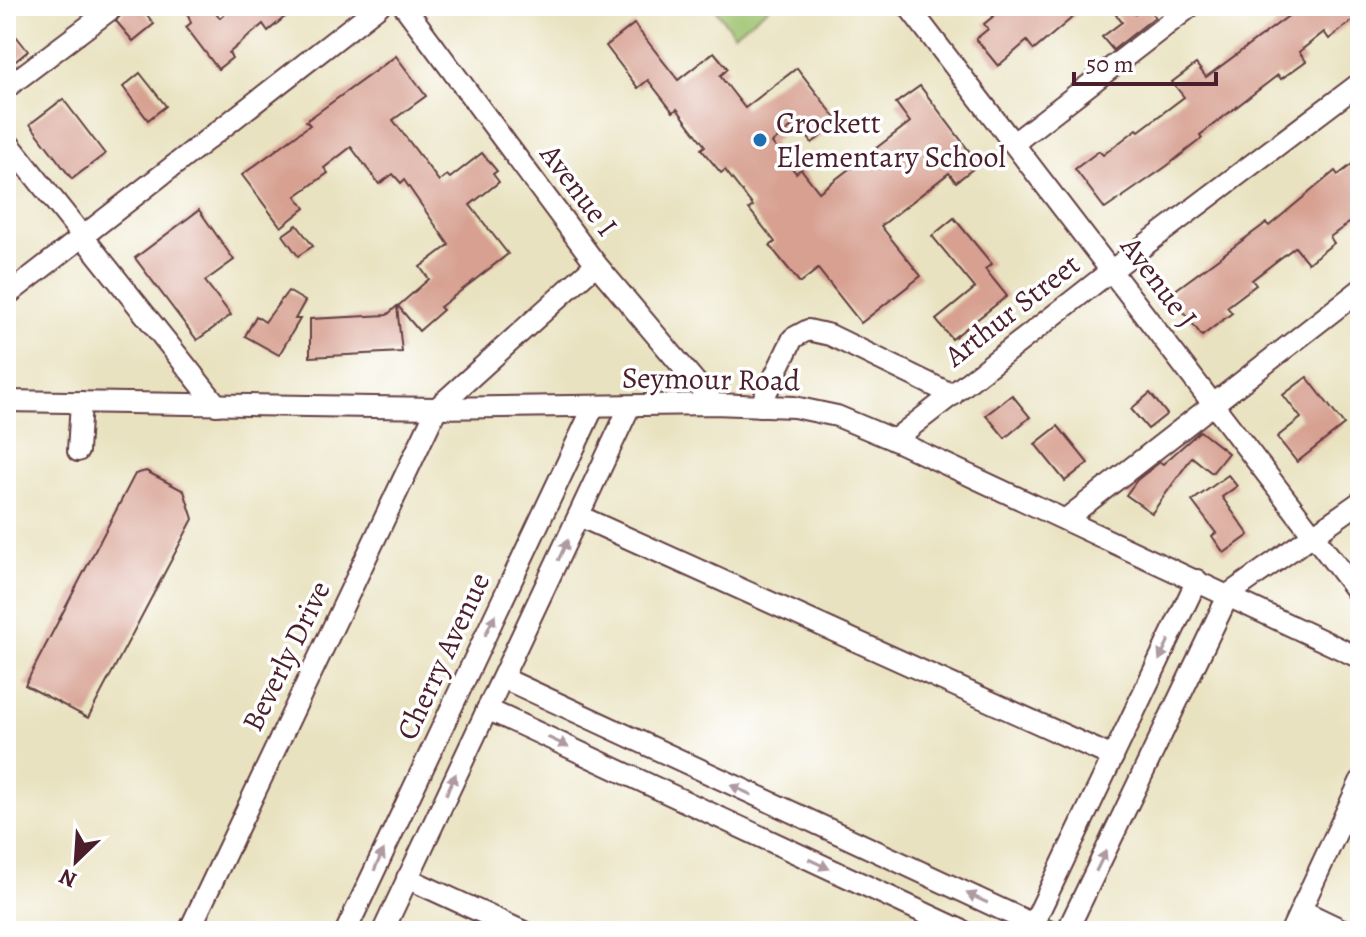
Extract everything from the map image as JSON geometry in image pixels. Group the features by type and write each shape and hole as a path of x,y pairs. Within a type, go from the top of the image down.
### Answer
{"street":[{"path":"6,88 115,6"},
{"path":"6,296 379,6"},
{"name":"Avenue I","path":"404,6 596,264 714,404"},
{"path":"1014,143 1191,6"},
{"name":"Avenue J","path":"914,8 1360,596"},
{"name":"Arthur Street","path":"894,440 1360,83"},
{"path":"6,140 217,405"},
{"path":"437,408 596,264"},
{"path":"1066,519 1360,290"},
{"path":"760,406 793,338 808,330 830,335 953,395"},
{"name":"Seymour Road","path":"6,401 437,408 714,404 794,407 837,416 894,440 1229,594 1360,658"},
{"path":"78,451 81,402"},
{"name":"Cherry Avenue","path":"346,931 594,406"},
{"name":"Cherry Avenue","path":"383,931 630,406"},
{"name":"Beverly Drive","path":"189,931 437,408"},
{"path":"1067,931 1229,594 1360,502"},
{"path":"579,516 1113,757"},
{"path":"503,678 1037,929 1113,757 1197,580"},
{"path":"487,709 963,931"},
{"path":"1291,931 1360,782"},
{"path":"773,843 787,812"},
{"path":"407,878 522,931"},
{"path":"1301,910 1345,931"}],"green space":[{"path":"713,6 769,6 770,7 734,34"}],"building":[{"path":"128,6 140,6 154,24 133,41 116,21"},
{"path":"185,6 211,6 220,18 234,6 298,6 268,31 263,24 229,53 232,58 218,69 186,27 191,23"},
{"path":"1006,6 1086,6 1034,50 1027,41 998,66 976,39 988,29 984,24"},
{"path":"1109,6 1129,6 1135,14 1146,6 1155,17 1113,50 1102,37 1122,22"},
{"path":"1285,6 1360,6 1360,15 1329,39 1324,32 1299,52 1306,61 1281,79 1278,75 1200,135 1202,138 1167,166 1105,209 1075,169 1099,151 1103,155 1184,97 1172,82 1196,64 1206,77 1291,14"},
{"path":"634,24 678,80 714,52 728,69 720,76 745,108 797,68 839,122 812,143 797,123 772,143 796,173 801,169 819,192 910,122 896,103 920,86 979,164 956,182 949,173 881,226 921,276 861,323 818,269 800,283 770,246 775,242 749,209 753,206 725,170 721,173 701,149 705,146 677,109 673,112 648,80 638,88 606,46"},
{"path":"16,36 28,51 6,69 6,45"},
{"path":"396,56 426,96 393,120 439,181 447,175 450,178 482,153 497,171 493,174 499,182 470,205 508,254 440,307 443,310 419,331 398,306 429,279 420,267 449,245 404,180 401,183 393,174 379,184 351,147 324,168 328,173 296,196 305,208 281,227 242,175 310,125 306,121"},
{"path":"140,73 166,106 148,120 123,87"},
{"path":"63,99 105,154 72,179 30,124"},
{"path":"1360,158 1360,215 1330,237 1334,243 1308,263 1295,247 1252,280 1256,285 1227,307 1232,313 1202,336 1170,294 1266,223 1269,226 1335,171 1338,175"},
{"path":"199,210 234,260 205,281 231,315 197,340 135,258"},
{"path":"954,218 992,264 985,269 1007,296 952,339 936,320 975,288 932,236"},
{"path":"297,225 313,246 298,256 283,235"},
{"path":"288,291 305,301 295,319 300,319 279,355 245,336 256,316 265,322"},
{"path":"397,306 402,352 310,357 310,319 387,315"},
{"path":"1307,377 1344,425 1297,462 1277,437 1301,418 1283,395"},
{"path":"1150,393 1167,414 1148,429 1131,409"},
{"path":"1012,395 1030,417 1005,438 986,415"},
{"path":"1058,426 1088,463 1065,481 1035,444"},
{"path":"1200,431 1228,453 1212,473 1192,457 1152,513 1126,495 1137,480 1160,462 1163,464"},
{"path":"146,471 184,491 193,519 88,718 25,685 135,474"},
{"path":"1228,475 1237,486 1222,497 1249,535 1224,553 1212,536 1216,533 1192,501"}],"place":[{"name":"Crockett Elementary School","path":"760,140"}]}
